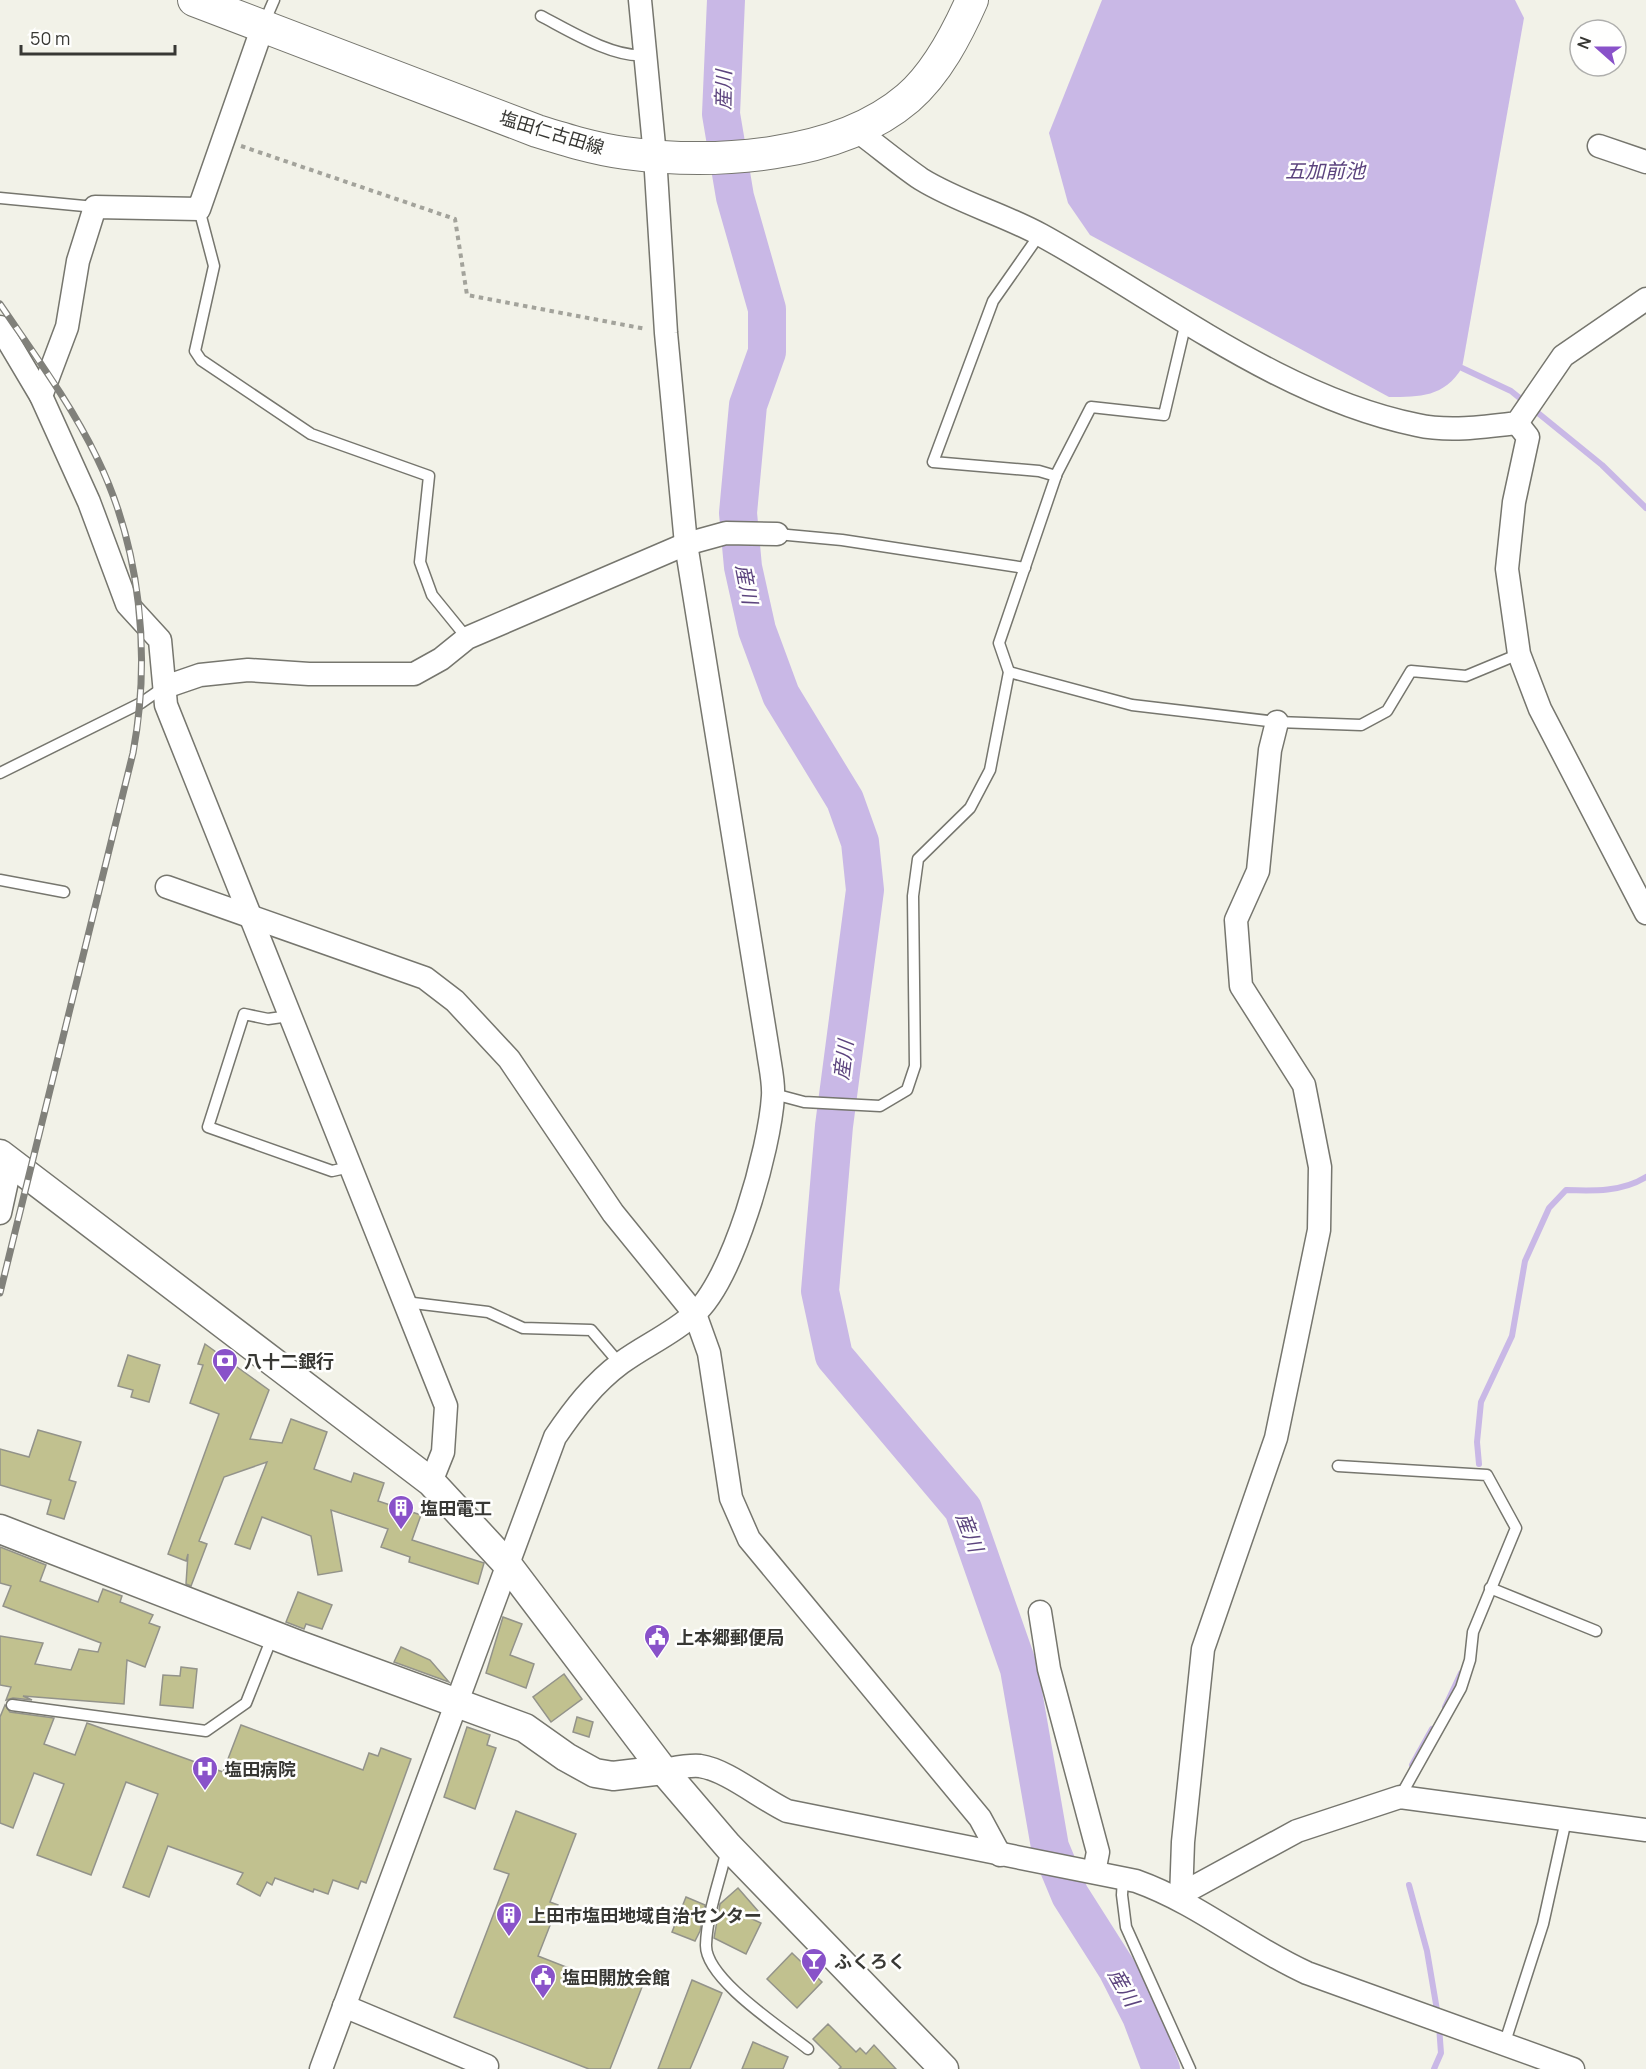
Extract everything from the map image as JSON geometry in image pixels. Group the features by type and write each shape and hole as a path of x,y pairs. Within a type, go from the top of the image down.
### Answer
{"main road":[{"name":"塩田仁古田線","path":"199,1 268,13 537,131 590,147 655,156 697,158 775,152 807,146 856,129 884,116 909,98 935,68 972,0"}],"street":[{"path":"321,2069 555,1437 575,1407 620,1364 695,1314 721,1279 749,1206 769,1133 774,1094 686,544 666,333 655,156 640,0"},
{"path":"41,396 67,327 78,261 95,207 199,209 268,13"},
{"path":"856,129 922,180 1040,234 1186,322 1293,379 1376,414 1419,426 1465,427 1516,423"},
{"path":"1599,146 1646,162"},
{"path":"1516,423 1563,356 1646,300"},
{"path":"0,327 41,396 89,502 127,604 160,640 166,705 446,1406 443,1452 430,1482"},
{"path":"1516,423 1528,437 1514,502 1507,569 1519,654 1540,709 1646,913"},
{"path":"165,687 200,675 248,670 309,674 414,674 441,660 467,638 686,544 726,533 777,534"},
{"path":"1182,1896 1183,1842 1203,1649 1276,1438 1319,1230 1320,1167 1304,1086 1241,986 1236,920 1258,871 1270,750 1277,722"},
{"path":"166,887 425,978 456,1001 509,1059 613,1213 695,1314 709,1353 731,1498 748,1539 980,1818 1008,1856"},
{"path":"0,1213 6,1158"},
{"path":"6,1158 430,1482 507,1564 663,1770 728,1846 944,2069"},
{"path":"0,1529 273,1635 525,1728 566,1757 595,1773 613,1776 687,1766 710,1769 718,1771 766,1801 786,1810 1123,1878 1182,1896 1272,1957 1290,1965 1573,2069"},
{"path":"1040,1612 1049,1669 1098,1852 1091,1872"},
{"path":"1182,1896 1297,1831 1400,1797 1646,1830"},
{"path":"344,2007 487,2066 486,2069"}],"lane":[{"path":"541,16 580,36 631,56 644,55"},
{"path":"0,198 95,207"},
{"path":"199,209 214,266 195,351 201,360 311,434 429,476 420,562 432,596 467,638"},
{"path":"1040,234 993,302 933,462 1039,471 1056,476"},
{"path":"774,1094 804,1102 880,1106 908,1090 915,1066 913,896 918,860 970,808 990,770 1008,672 999,643 1056,476 1091,407 1164,415 1186,322"},
{"path":"777,534 842,540 1025,568"},
{"path":"1008,672 1132,705 1277,722 1361,725 1387,711 1411,671 1466,676 1519,654"},
{"path":"0,774 141,703 165,687"},
{"path":"0,880 64,892"},
{"path":"289,1016 268,1019 244,1014 208,1127 332,1171 350,1167"},
{"path":"404,1302 488,1312 523,1328 591,1330 620,1364"},
{"path":"1338,1466 1487,1475 1516,1528 1473,1632 1470,1660 1461,1688 1400,1797"},
{"path":"1490,1588 1596,1631"},
{"path":"12,1705 206,1731 246,1702 273,1635"},
{"path":"1504,2045 1544,1924 1566,1820"},
{"path":"728,1846 706,1947 713,1965 732,1989 808,2049"},
{"path":"1123,1878 1122,1895 1126,1927 1190,2069"}],"path":[{"path":"223,140 455,219 467,295 666,333"}],"water":[{"name":"五加前池","path":"1102,0 1515,0 1524,18 1462,368 1455,378 1439,390 1430,393 1411,397 1389,397 1090,235 1068,203 1049,133"}],"building":[{"path":"205,1344 269,1390 250,1439 282,1443 291,1419 327,1432 314,1469 351,1482 354,1473 384,1483 378,1501 421,1515 412,1540 484,1563 478,1584 409,1562 410,1557 381,1547 388,1529 331,1510 342,1571 318,1575 311,1536 262,1517 250,1549 235,1544 267,1462 224,1477 199,1541 207,1544 191,1586 186,1584 188,1554 186,1561 168,1554 219,1414 190,1403 203,1365 198,1364"},
{"path":"128,1355 160,1365 149,1402 131,1397 133,1390 118,1386"},
{"path":"38,1430 81,1442 69,1480 76,1482 64,1519 47,1514 51,1500 0,1485 0,1449 29,1457"},
{"path":"0,1547 46,1565 40,1581 98,1602 103,1589 122,1596 120,1602 153,1615 149,1623 160,1627 145,1667 127,1660 124,1704 23,1696 32,1700 13,1698 6,1700 11,1687 0,1685 0,1636 43,1643 35,1664 71,1670 79,1649 98,1652 101,1643 3,1606 11,1586 0,1583"},
{"path":"298,1592 332,1605 322,1629 306,1624 304,1629 286,1622"},
{"path":"503,1617 522,1624 510,1655 534,1664 526,1688 486,1673"},
{"path":"401,1647 430,1660 449,1682 394,1662"},
{"path":"181,1667 197,1669 193,1708 160,1705 163,1675 180,1676"},
{"path":"564,1674 582,1699 551,1722 533,1697"},
{"path":"5,1705 10,1712 54,1718 44,1744 75,1755 87,1723 223,1772 241,1725 363,1770 369,1753 378,1756 381,1748 411,1759 366,1883 361,1881 358,1889 333,1880 328,1894 314,1889 313,1892 275,1878 272,1885 267,1882 260,1896 237,1884 243,1873 168,1846 149,1897 123,1887 158,1794 126,1782 91,1875 37,1855 64,1784 34,1773 13,1828 0,1823 0,1717"},
{"path":"577,1717 593,1722 589,1737 573,1732"},
{"path":"467,1727 490,1735 487,1745 496,1748 475,1809 444,1797"},
{"name":"上田市塩田地域自治センター","path":"516,1811 576,1834 550,1902 558,1905 538,1956 599,1980 602,1972 642,1987 610,2069 589,2069 454,2017 509,1874 494,1869"},
{"path":"738,1888 758,1911 750,1918 761,1923 746,1954 714,1938 720,1904"},
{"path":"686,1897 705,1905 700,1931 695,1941 672,1932"},
{"path":"792,1953 822,1982 797,2008 767,1979"},
{"path":"692,1980 722,1993 690,2069 658,2069"},
{"path":"828,2024 856,2052 860,2048 866,2054 874,2045 896,2069 839,2069 841,2067 813,2039"},
{"path":"753,2042 788,2057 783,2069 742,2069"}],"waterway":[{"name":"産川","path":"726,0 721,114 735,197 767,309 767,352 748,405 738,513 743,567 757,630 781,695 845,800 860,842 865,890 834,1126 820,1291 834,1356 963,1509 1019,1669 1050,1847 1070,1895 1117,1969 1141,2016 1161,2069"},
{"path":"1462,368 1511,391 1602,465 1646,508"},
{"path":"1479,1464 1477,1442 1481,1402 1512,1336 1525,1261 1549,1208 1566,1190 1618,1188 1646,1177"},
{"path":"1445,1707 1461,1673"},
{"path":"1412,1765 1432,1729"},
{"path":"1409,1885 1427,1951 1438,2016"},
{"path":"1434,2069 1441,2053 1439,2026"}],"railway":[{"path":"0,304 76,418 112,493 124,528 132,565 141,641 141,679 133,753 0,1293"}],"place":[{"name":"八十二銀行","path":"225,1384"},
{"name":"塩田電工","path":"401,1531"},
{"name":"上本郷郵便局","path":"657,1660"},
{"name":"塩田病院","path":"205,1792"},
{"name":"上田市塩田地域自治センター","path":"509,1938"},
{"name":"ふくろく","path":"814,1984"},
{"name":"塩田開放会館","path":"543,2000"}]}
